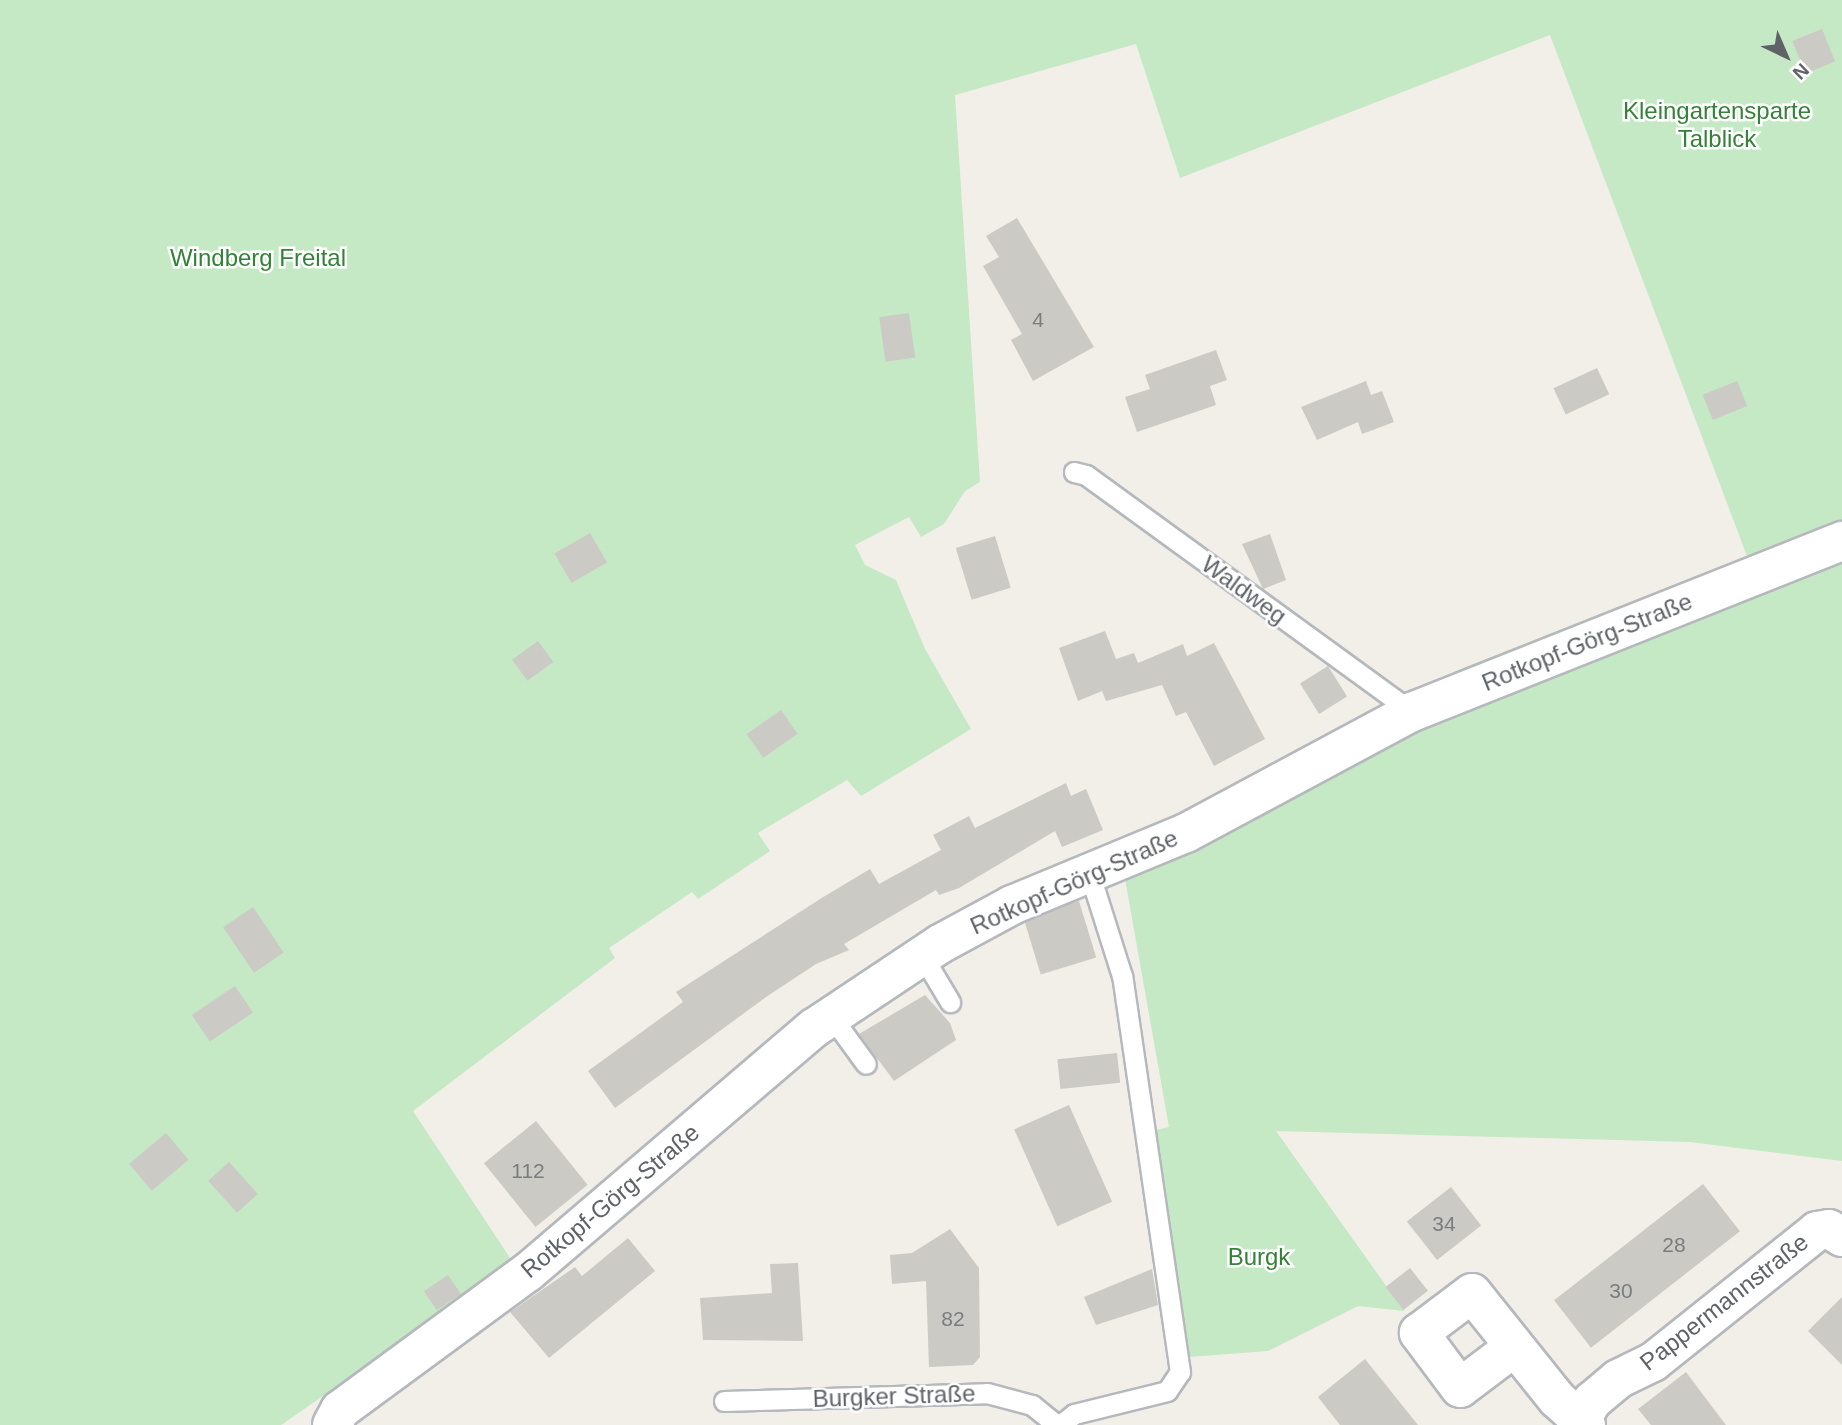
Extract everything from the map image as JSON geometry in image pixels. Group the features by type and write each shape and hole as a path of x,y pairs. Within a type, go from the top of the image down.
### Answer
{"street":[{"name":"Rotkopf-Görg-Straße","path":"332,1425 340,1410 528,1272 831,1016 922,956 1012,905 1090,875 1186,833 1516,658 1842,541"},
{"name":"Pappermannstraße","path":"1513,1348 1583,1423 1592,1401 1618,1379 1653,1362 1817,1231 1829,1229 1842,1237"}],"lane":[{"name":"Waldweg","path":"1074,472 1412,712"},
{"path":"1058,1425 1074,1414 1167,1391 1180,1372 1122,976 1090,875"},
{"path":"922,956 950,1002"},
{"path":"831,1016 866,1064"},
{"name":"Burgker Straße","path":"723,1401 987,1393 1032,1405 1058,1425"}],"green space":[{"path":"0,0 1842,0 1842,1161 1690,1142 1276,1131 1404,1311 1358,1306 1268,1351 1189,1357 1156,1130 1169,1127 1119,845 1458,670 1747,556 1550,35 1180,178 1136,44 955,95 980,482 965,491 944,524 921,537 909,517 855,545 865,565 896,580 925,649 971,729 861,796 847,780 758,833 770,851 698,899 692,892 609,948 615,958 413,1111 514,1264 281,1425 0,1425"}],"building":[{"path":"1822,29 1835,61 1805,73 1792,41"},
{"path":"1017,218 1094,347 1033,381 1011,340 1022,334 983,266 999,257 986,236"},
{"path":"909,313 915,358 886,362 879,317"},
{"path":"1216,350 1227,380 1210,386 1216,405 1137,432 1125,397 1150,389 1145,375"},
{"path":"1597,368 1609,394 1566,415 1553,388"},
{"path":"1366,381 1371,395 1382,391 1394,422 1362,434 1358,422 1317,440 1301,407"},
{"path":"1737,381 1747,406 1713,420 1703,395"},
{"path":"590,533 607,562 571,583 554,554"},
{"path":"1270,534 1286,580 1263,589 1242,544"},
{"path":"995,536 1011,588 972,600 956,548"},
{"path":"1105,631 1116,659 1134,653 1138,663 1183,644 1187,656 1214,643 1265,739 1214,766 1186,712 1176,716 1162,685 1106,701 1102,691 1078,701 1059,648"},
{"path":"538,641 553,662 527,681 512,660"},
{"path":"1328,666 1347,697 1319,714 1300,683"},
{"path":"781,710 798,734 763,758 747,734"},
{"path":"1066,783 1071,796 1086,789 1103,830 1062,847 1055,831 959,888 939,895 936,890 844,944 849,950 816,964 766,997 615,1108 588,1071 683,1002 676,992 820,899 870,869 879,884 941,850 933,835 969,816 975,828"},
{"path":"1079,901 1096,957 1041,974 1024,918"},
{"path":"253,907 284,953 254,973 223,927"},
{"path":"235,986 253,1013 210,1042 192,1015"},
{"path":"925,995 950,1023 956,1040 894,1081 859,1034"},
{"path":"1117,1053 1120,1083 1060,1089 1057,1059"},
{"path":"1069,1105 1112,1202 1057,1226 1014,1129"},
{"path":"536,1121 588,1185 536,1227 484,1163"},
{"path":"166,1133 188,1160 152,1191 129,1164"},
{"path":"229,1162 258,1194 237,1213 208,1181"},
{"path":"1703,1184 1740,1231 1591,1348 1554,1300"},
{"path":"1451,1187 1481,1226 1437,1260 1407,1221"},
{"path":"950,1229 979,1268 980,1357 973,1365 929,1367 926,1281 892,1284 890,1255 912,1253"},
{"path":"628,1238 655,1271 549,1358 510,1312 575,1267 582,1276"},
{"path":"798,1263 803,1341 703,1340 700,1298 772,1293 770,1264"},
{"path":"1410,1268 1428,1291 1403,1310 1386,1287"},
{"path":"1152,1269 1158,1305 1096,1325 1084,1297"},
{"path":"448,1275 461,1294 437,1310 424,1291"},
{"path":"1842,1297 1842,1365 1808,1331"},
{"path":"1365,1359 1418,1425 1340,1425 1318,1397"},
{"path":"1686,1372 1726,1425 1651,1425 1638,1409"}],"park label":[{"name":"Kleingartensparte Talblick","path":"1717,125"},
{"name":"Windberg Freital","path":"258,258"},
{"name":"Burgk","path":"1259,1257"}]}
